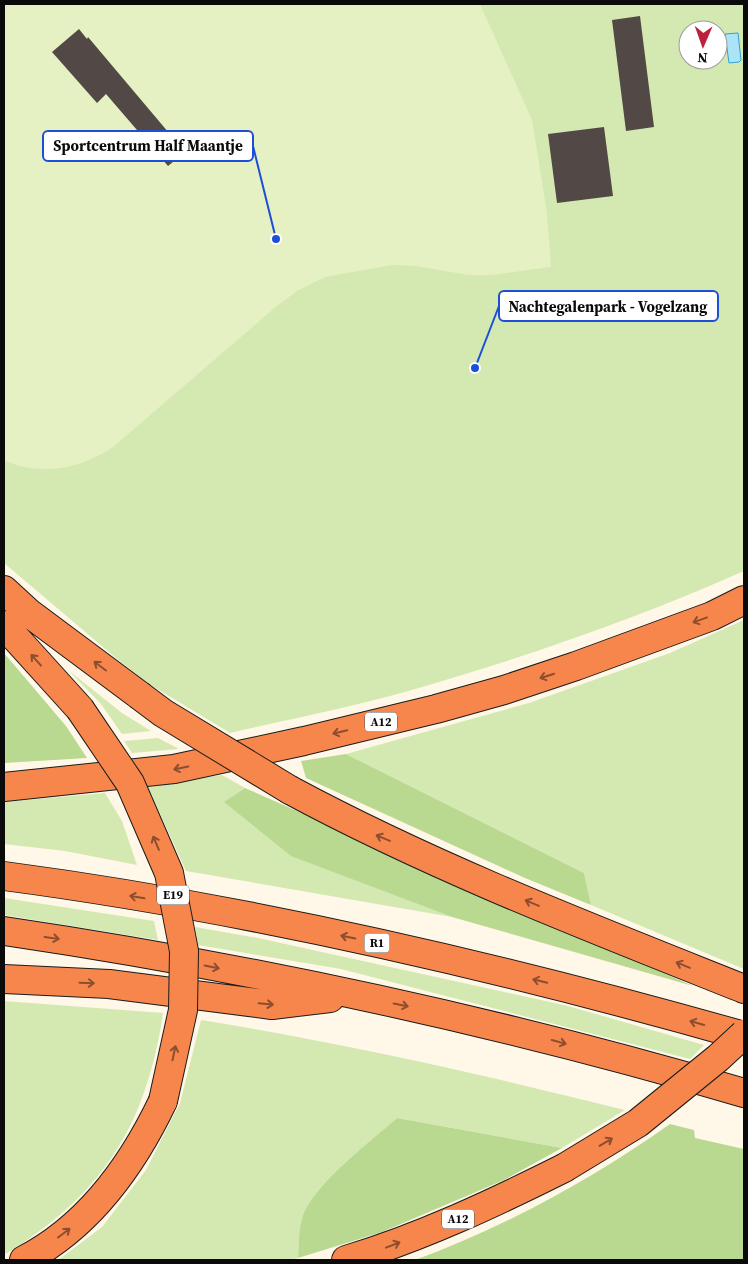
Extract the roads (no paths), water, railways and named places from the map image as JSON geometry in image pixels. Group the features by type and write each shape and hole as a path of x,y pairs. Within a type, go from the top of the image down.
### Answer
{"highway":[{"path":"4,590 29,613 163,713 290,790 365,830 606,934 744,989"},
{"name":"A12","path":"4,787 174,770 417,713 504,690 576,666 712,616 744,600"},
{"name":"E19","path":"4,625 80,709 130,783 169,873 184,951 183,1010 163,1100 145,1138 113,1184 77,1222 35,1254 24,1260"},
{"name":"R1","path":"4,876 212,909 410,950 610,998 744,1035"},
{"path":"4,931 117,948 353,995 551,1039 744,1093"},
{"path":"4,979 109,984 272,1005 353,995"},
{"name":"A12","path":"346,1260 437,1228 496,1202 564,1168 638,1124 744,1035"}],"water":[{"path":"738,33 741,60 739,62 729,63 728,34"}],"place":[{"name":"Sportcentrum Half Maantje","path":"276,239"},
{"name":"Nachtegalenpark - Vogelzang","path":"475,368"}]}
